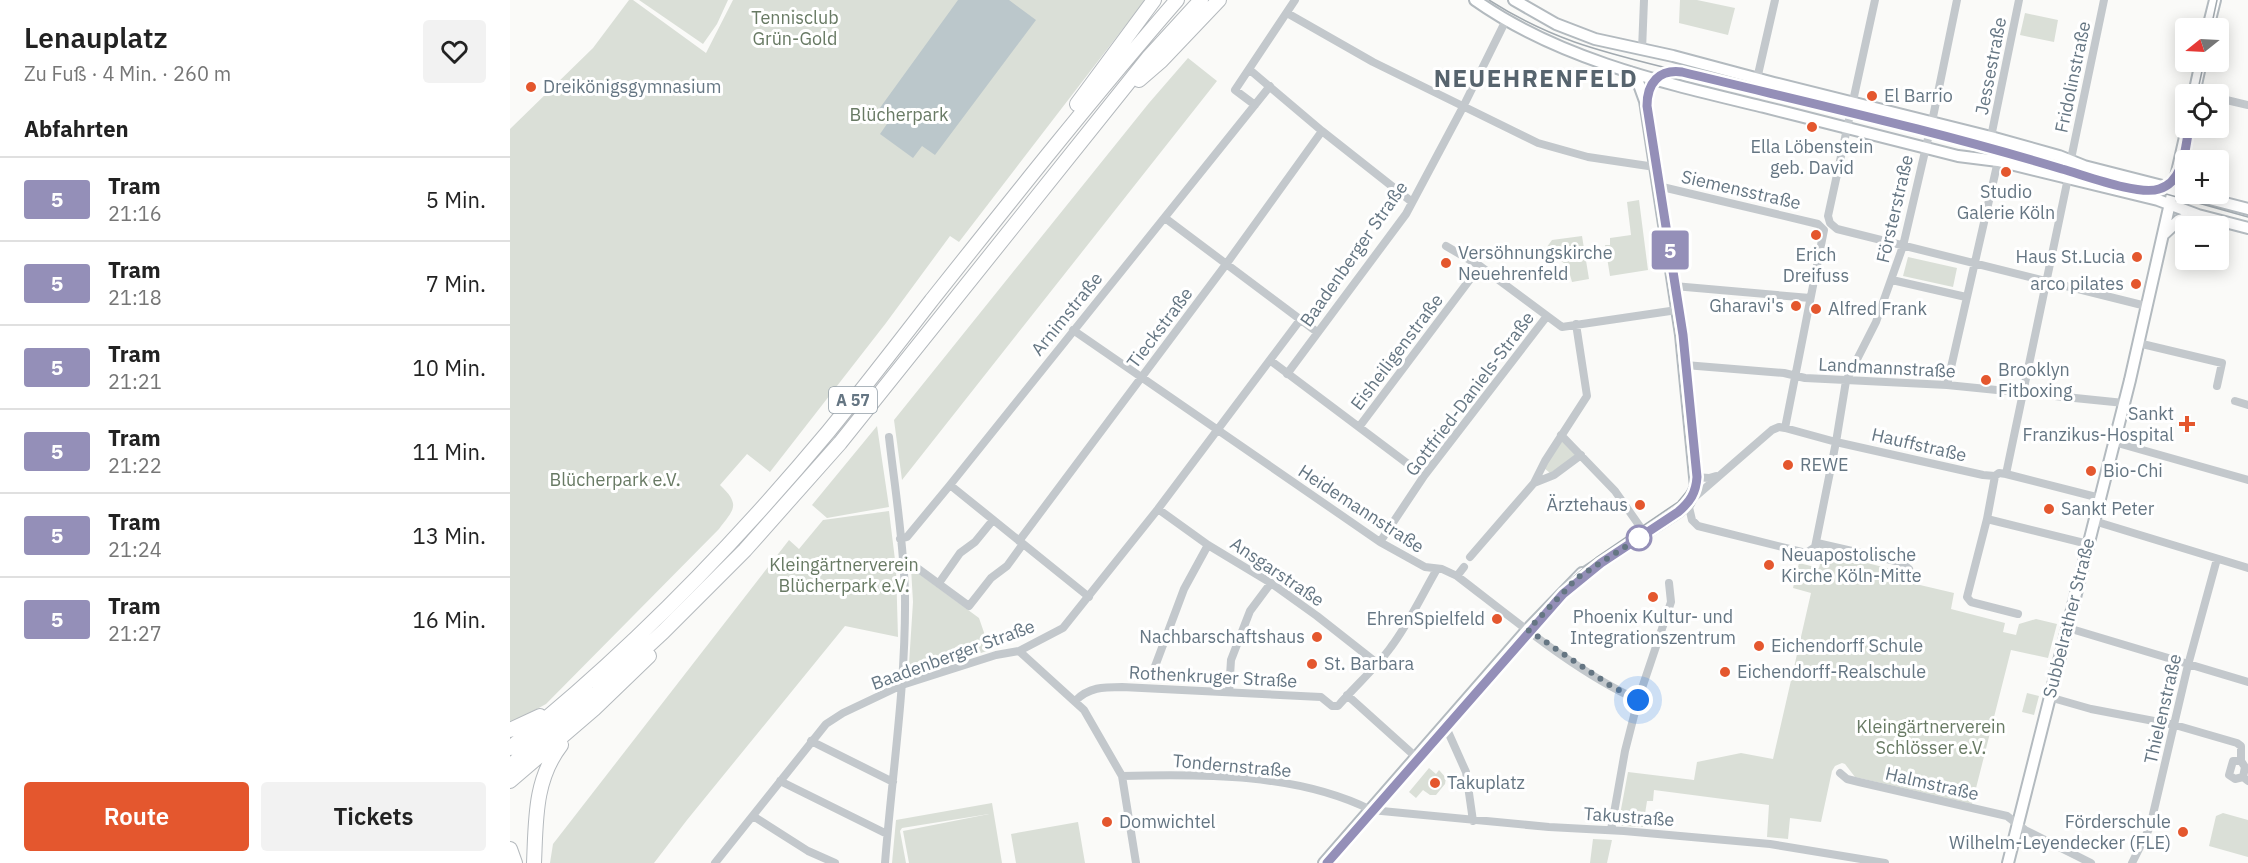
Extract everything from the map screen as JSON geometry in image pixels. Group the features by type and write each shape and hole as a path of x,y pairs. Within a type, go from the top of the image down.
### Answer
{"highway":[{"path":"1037,166 1045,148 1154,0"},
{"name":"A 57","path":"510,748 566,702 654,621 734,540 828,432 1037,166 1177,0"},
{"name":"A 57","path":"510,766 598,692 746,550 840,443 1148,58 1201,0"},
{"path":"1120,94 1161,61 1219,0"},
{"path":"534,863 537,807 549,761 594,709 649,655 663,632"},
{"path":"510,730 566,702"},
{"path":"510,781 594,709"},
{"path":"510,849 514,863"}],"main road":[{"path":"1475,0 1506,20 1545,40 1629,72 1958,156 1998,161 2068,178 2170,204 2198,215 2248,228"},
{"path":"1514,0 1536,14 1578,33 1991,137 2071,159 2084,166 2173,189"},
{"path":"2210,18 2215,0"},
{"path":"1577,578 1688,503 1695,490 1685,365 1645,101 1639,82 1629,72"},
{"path":"1645,101 1646,92 1653,78"},
{"name":"Subbelrather Straße","path":"2008,863 2124,403 2185,138"},
{"path":"2229,204 2248,209"},
{"path":"2163,234 2179,220 2198,215"},
{"path":"1324,863 1528,630 1597,557 1678,502 1695,477"}],"street":[{"path":"1255,105 1235,90 1295,0"},
{"path":"1642,50 1644,0"},
{"path":"1757,79 1775,0"},
{"path":"1875,0 1828,216 1832,225 1837,229 2146,306"},
{"name":"Försterstraße","path":"1817,543 1846,381 1876,322 1903,246 1957,0"},
{"name":"Jessestraße","path":"1991,137 2019,0"},
{"name":"Fridolinstraße","path":"2071,159 2104,0"},
{"path":"1287,13 1373,62 1538,143 1588,157 1655,168"},
{"name":"Baadenberger Straße","path":"1287,374 1412,202 1506,20"},
{"path":"1250,70 1322,131 1412,202"},
{"name":"Arnimstraße","path":"900,539 907,537 950,485 1270,86"},
{"path":"2229,101 2248,105"},
{"name":"Tieckstraße","path":"939,583 969,606 991,578 1007,566 1021,542 1322,131"},
{"path":"1947,386 1998,161"},
{"path":"2068,178 2006,474 2100,498"},
{"name":"Siemensstraße","path":"1658,186 1818,224 1823,228 1825,234 1810,298"},
{"path":"1165,218 1317,332"},
{"path":"1446,246 1480,266 1547,316"},
{"name":"Eisheiligenstraße","path":"1359,427 1480,266"},
{"path":"1892,280 1966,297"},
{"path":"1674,286 1810,298 1785,428 1779,427 1772,430 1688,503 1692,520 1698,526 1801,552 1810,552 1817,543 1900,562 1909,569"},
{"name":"Gottfried-Daniels-Straße","path":"1380,542 1424,476 1547,316 1562,327 1677,310"},
{"name":"Baadenberger Straße","path":"715,863 826,724 902,685 996,655 1019,651 1063,628 1158,509 1217,429 1271,362 1300,320"},
{"path":"1470,557 1534,483 1561,435 1587,396 1576,324"},
{"name":"Heidemannstraße","path":"1073,330 1380,542 1425,567 1442,569 1457,576 1528,630 1611,686 1638,700"},
{"path":"2138,343 2222,363 2217,386"},
{"path":"1271,362 1424,476"},
{"name":"Landmannstraße","path":"1685,365 1784,373 1846,381 1947,386 2124,403"},
{"path":"2235,401 2248,405"},
{"name":"Hauffstraße","path":"1785,428 1836,442 1983,475 2006,474"},
{"path":"1561,435 1614,491 1641,528"},
{"path":"885,863 902,685 905,626 903,560 889,437"},
{"path":"2114,442 2248,480"},
{"path":"1534,483 1554,475 1581,455"},
{"path":"1695,477 1709,478 1721,474"},
{"path":"1995,476 1987,519 1967,597 1971,602 2018,614"},
{"path":"950,485 1089,597"},
{"name":"Ansgarstraße","path":"1158,509 1208,545 1271,583 1378,664"},
{"path":"1987,519 2088,544"},
{"path":"903,560 939,583 960,553 975,542 993,520"},
{"path":"2094,521 2248,568"},
{"path":"1154,669 1184,589 1208,545"},
{"name":"Thielenstraße","path":"2132,863 2150,827 2188,665 2217,559"},
{"path":"1457,576 1464,567"},
{"path":"1416,757 1347,695 1378,664 1392,645 1437,569"},
{"path":"1229,692 1231,660 1250,611 1271,583"},
{"path":"1611,830 1618,780 1638,700 1671,602 1669,583"},
{"path":"2068,628 2248,682"},
{"path":"1019,651 1090,717 1122,776 1136,863"},
{"name":"Rothenkruger Straße","path":"1075,701 1083,693 1101,687 1154,684 1229,692 1321,697 1332,706 1338,706 1347,695"},
{"path":"2049,697 2091,710 2175,725 2238,743 2241,746 2241,762 2245,767 2246,779 2235,779 2229,775 2233,761 2241,762"},
{"path":"1445,725 1466,772 1473,820"},
{"path":"811,741 893,782"},
{"name":"Halmstraße","path":"1840,773 1847,779 1859,783 2002,815 2091,863"},
{"name":"Tondernstraße","path":"1122,776 1202,775 1255,779 1353,800 1371,810"},
{"path":"780,781 887,834"},
{"name":"Takustraße","path":"1371,810 1776,845 1885,863"},
{"path":"753,816 791,841 835,863"}],"green space":[{"path":"629,0 633,0 706,53 733,0 1145,0 959,242 950,236 886,323 770,472 747,454 720,485 731,498 733,507 719,529 546,704 510,724 510,129 593,48"},
{"path":"639,0 728,0 717,24 703,44"},
{"path":"1680,0 1697,0 1735,8 1728,35 1679,23"},
{"path":"2025,13 2058,20 2054,42 2020,35"},
{"path":"1188,58 1217,81 902,480 894,420 1149,103"},
{"path":"1639,200 1648,270 1610,276 1605,245 1610,245 1610,238 1631,235 1627,202"},
{"path":"1582,236 1589,279 1572,282 1570,275 1566,272 1569,267 1561,261 1554,263 1541,255 1552,240"},
{"path":"1908,257 1957,268 1953,287 1903,276"},
{"name":"Kleingärtnerverein Blücherpark e.V.","path":"877,426 889,507 827,518 812,505"},
{"path":"1562,441 1575,453 1576,457 1550,473 1544,468"},
{"name":"Kleingärtnerverein Blücherpark e.V.","path":"889,511 896,568 898,637 845,626 654,863 550,863 553,844 789,540 799,549 823,520"},
{"name":"Kleingärtnerverein Schlösser e.V.","path":"1823,552 1891,569 1902,584 1903,581 1954,593 1951,609 2005,623 2003,632 2016,635 2019,624 2036,619 2057,624 2048,658 2011,650 1972,804 1855,777 1842,763 1835,766 1832,771 1821,822 1790,818 1788,839 1767,837 1769,805 1654,790 1653,801 1647,801 1643,827 1622,826 1619,820 1628,772 1694,780 1697,762 1741,753 1773,759 1811,593 1793,588 1799,563 1819,568"},
{"path":"911,568 979,618 990,650 916,674 911,671 909,664 913,602"},
{"path":"2027,693 2039,696 2034,715 2022,712"},
{"path":"1429,768 1436,774 1439,770 1446,778 1445,784 1436,795 1430,795 1423,790 1416,798 1409,792"},
{"path":"992,803 1002,863 909,863 903,831 989,814 902,828 900,831 906,863 892,863 896,820"},
{"path":"2223,813 2248,820 2248,857 2209,846 2216,816"},
{"path":"1078,822 1085,863 1016,863 1011,834"},
{"path":"1593,839 1612,840 1607,863 1590,863"}],"shaded area":[{"path":"958,0 1009,0 1036,20 935,155 922,146 913,158 880,134 889,121 877,112"}],"tunnel":[{"path":"1154,669 1154,680"}],"tram line":[{"path":"1489,0 1554,34 1619,56 1667,68"},
{"path":"2213,18 2217,0"},
{"path":"1321,863 1571,579 1597,557 1678,502 1688,490 1693,478 1683,365 1643,101 1645,86 1659,71 1680,69 1704,73 2063,165 2248,217"},
{"name":"5","path":"1327,863 1563,594 1601,563 1678,512 1688,503 1695,490 1697,477 1685,350 1647,106 1648,91 1655,79 1667,72 1682,72 1942,136 2108,182 2149,191 2166,187 2176,178 2187,138"},
{"path":"2199,84 2202,72"},
{"path":"2153,191 2163,188 2176,175 2187,138"}],"place":[{"name":"Dreikönigsgymnasium","path":"531,87"},
{"name":"El Barrio","path":"1872,96"},
{"name":"Ella Löbenstein geb. David","path":"1812,127"},
{"name":"Studio Galerie Köln","path":"2006,172"},
{"name":"Erich Dreifuss","path":"1816,235"},
{"name":"Haus St.Lucia","path":"2137,257"},
{"name":"Versöhnungskirche Neuehrenfeld","path":"1446,263"},
{"name":"arco pilates","path":"2136,284"},
{"name":"Gharavi's","path":"1796,306"},
{"name":"Alfred Frank","path":"1816,309"},
{"name":"Brooklyn Fitboxing","path":"1986,380"},
{"name":"Sankt Franzikus-Hospital","path":"2187,424"},
{"name":"REWE","path":"1788,465"},
{"name":"Bio-Chi","path":"2091,471"},
{"name":"Ärztehaus","path":"1640,505"},
{"name":"Sankt Peter","path":"2049,509"},
{"name":"Neuapostolische Kirche Köln-Mitte","path":"1769,565"},
{"name":"Phoenix Kultur- und Integrationszentrum","path":"1653,597"},
{"name":"EhrenSpielfeld","path":"1497,619"},
{"name":"Nachbarschaftshaus","path":"1317,637"},
{"name":"Eichendorff Schule","path":"1759,646"},
{"name":"St. Barbara","path":"1312,664"},
{"name":"Eichendorff-Realschule","path":"1725,672"},
{"name":"Takuplatz","path":"1435,783"},
{"name":"Domwichtel","path":"1107,822"},
{"name":"Förderschule Wilhelm-Leyendecker (FLE)","path":"2183,832"}],"district":[{"name":"NEUEHRENFELD","path":"1536,79"}],"route":[{"path":"1638,700 1611,686 1528,630 1577,578 1639,538"}],"park label":[{"name":"Tennisclub Grün-Gold","path":"795,28"},
{"name":"Blücherpark","path":"899,115"},
{"name":"Blücherpark e.V.","path":"615,480"}]}
